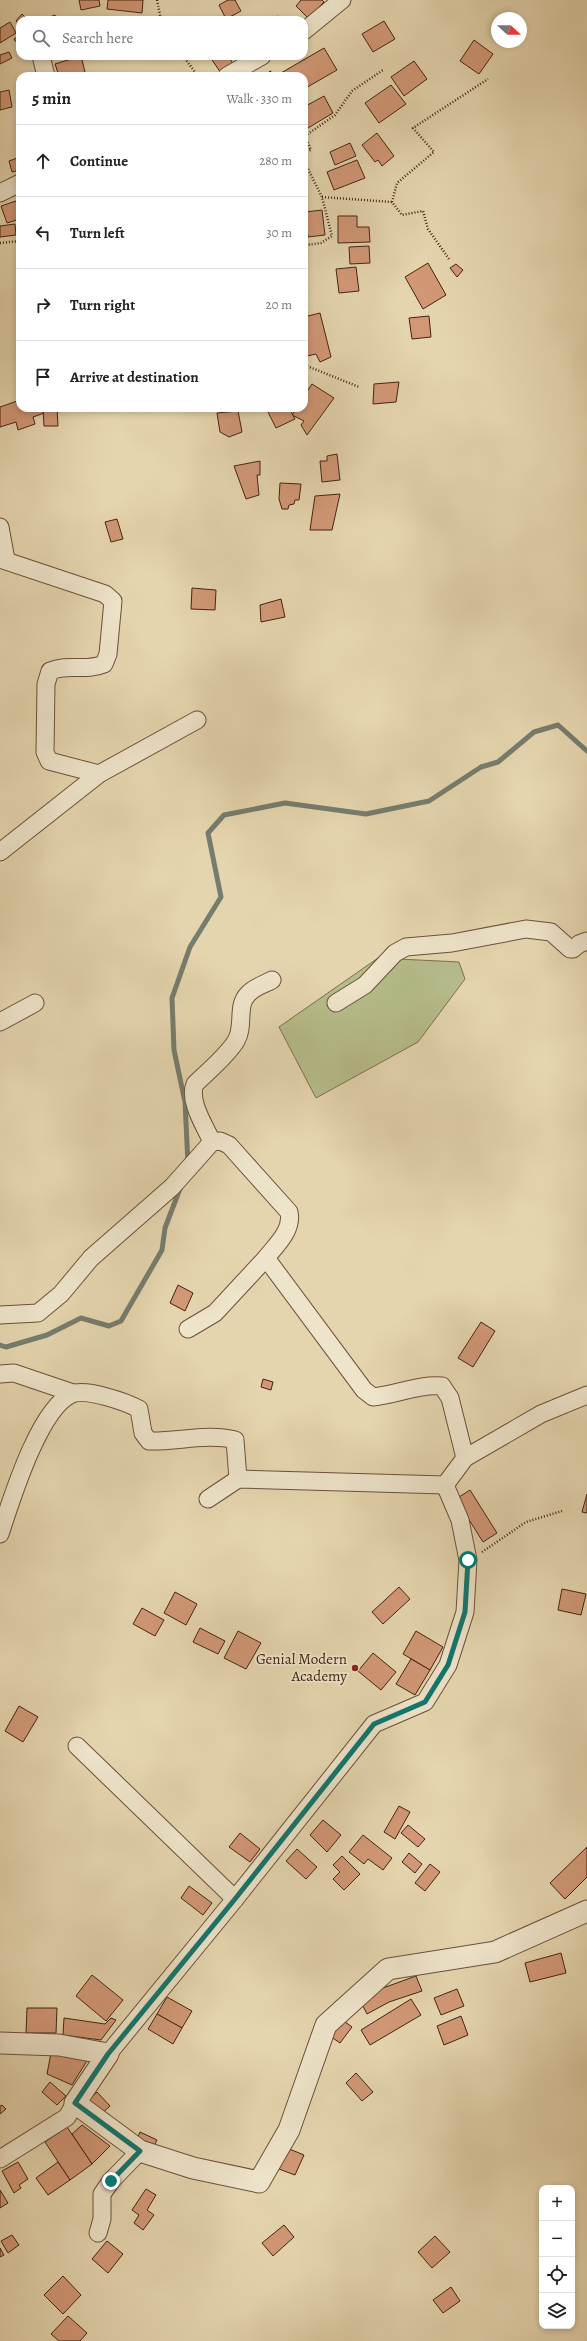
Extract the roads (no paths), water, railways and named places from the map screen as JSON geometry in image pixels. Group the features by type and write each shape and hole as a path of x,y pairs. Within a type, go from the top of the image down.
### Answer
{"street":[{"path":"308,28 342,0"},
{"path":"42,60 45,72"},
{"path":"234,72 255,60"},
{"path":"0,193 16,185"},
{"path":"0,527 3,560 49,577 105,594 113,601 108,654 104,664 93,668 62,666 50,671 46,684 45,752 49,761 98,774"},
{"path":"0,852 98,774 196,720"},
{"path":"336,1003 365,984 395,953 406,947 452,943 526,929 551,932 570,949 587,941"},
{"path":"212,1142 192,1091 195,1084 235,1042 241,1027 241,1007 249,992 272,980"},
{"path":"0,1022 35,1003"},
{"path":"0,1315 38,1313 61,1294 91,1258 172,1187 193,1166 212,1142 220,1141 229,1145 289,1212 291,1221 287,1231 266,1258 215,1313 188,1329"},
{"path":"266,1258 364,1390 373,1397 385,1396 428,1385 442,1386 450,1398 466,1458"},
{"path":"0,1374 14,1373 73,1393 94,1394 139,1409 143,1433 149,1441 176,1438 226,1438 235,1440 238,1479"},
{"path":"0,1534 24,1461 58,1403 73,1393"},
{"path":"445,1485 466,1458 541,1414 587,1395"},
{"path":"208,1499 238,1479 445,1485"},
{"path":"0,2160 67,2116 108,2054 235,1899 374,1724 425,1702 448,1665 465,1612 468,1560 460,1520 445,1485"},
{"path":"77,1746 235,1899"},
{"path":"75,2103 140,2151 194,2168 259,2182 289,2130 326,2025 388,1969 495,1952 587,1910"},
{"path":"0,2044 59,2045 108,2054"},
{"path":"98,2233 102,2219 102,2194 111,2181 140,2151"}],"waterway":[{"path":"188,1164 185,1102 174,1050 172,998 190,947 221,897 208,833 224,815 285,803 366,814 429,801 481,767 498,762 534,732 558,725 587,751"},
{"path":"0,1345 6,1347 47,1335 81,1318 109,1326 121,1321 162,1250 165,1228 181,1186"}],"place":[{"name":"Genial Modern Academy","path":"355,1668"}]}
